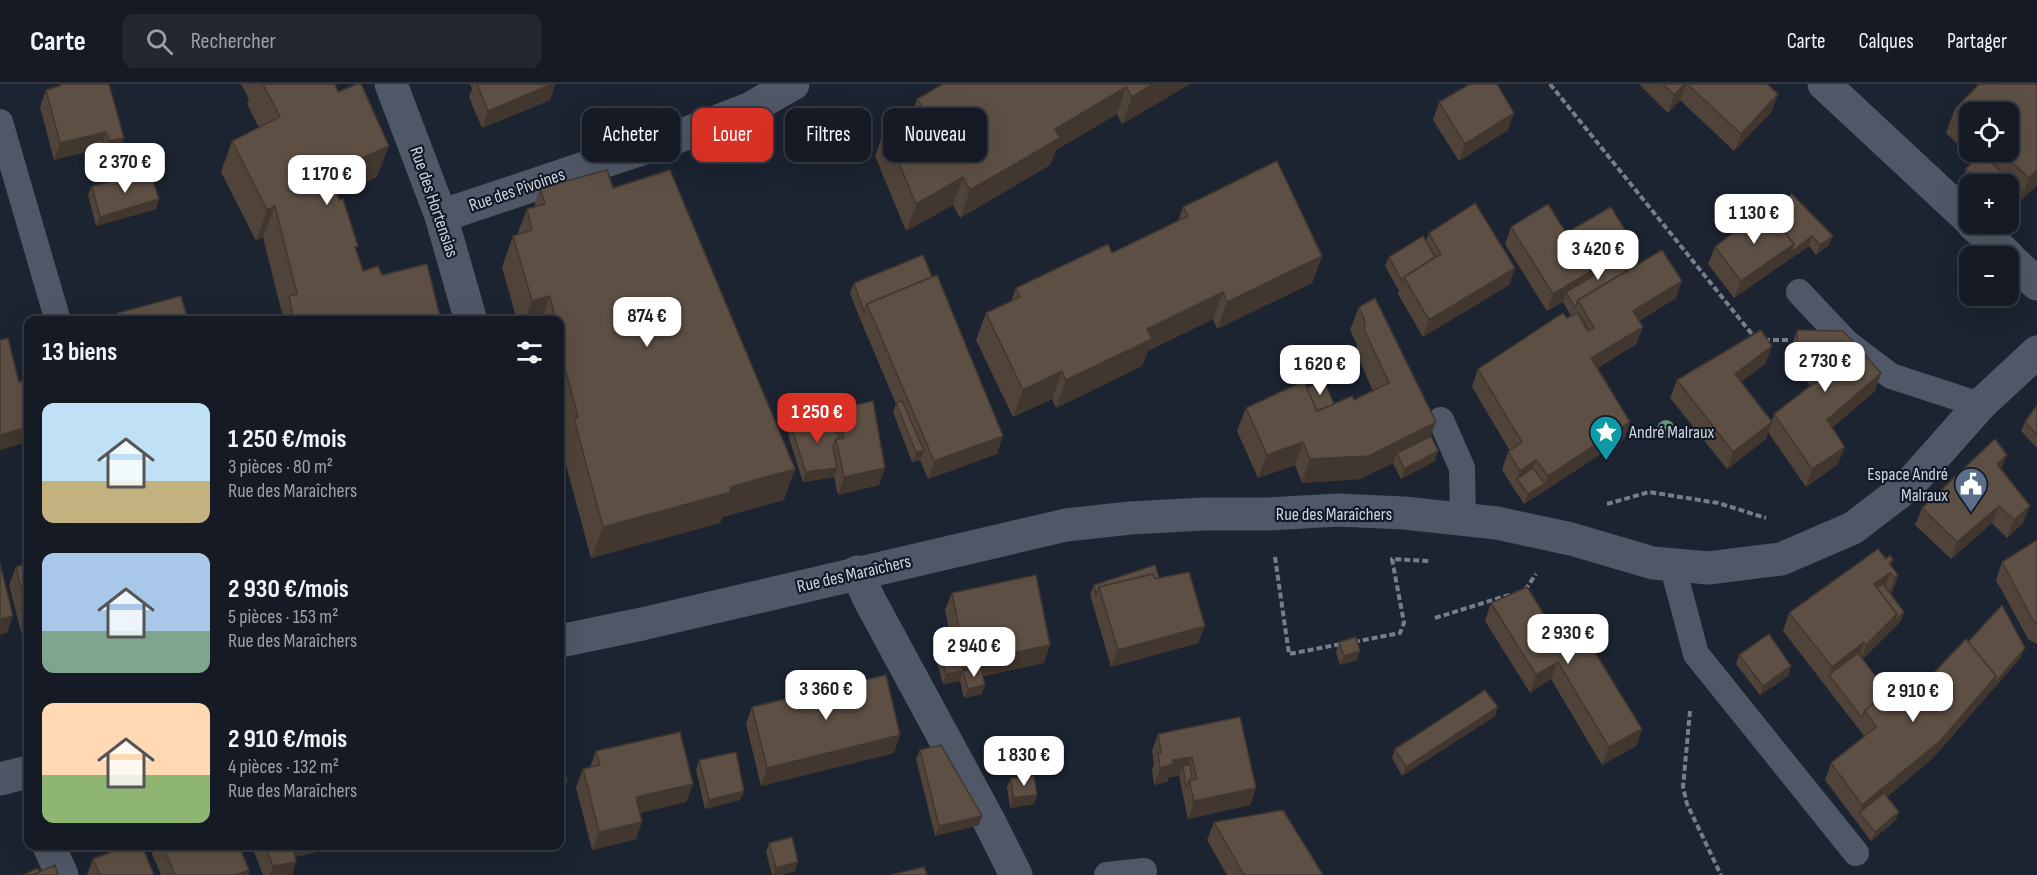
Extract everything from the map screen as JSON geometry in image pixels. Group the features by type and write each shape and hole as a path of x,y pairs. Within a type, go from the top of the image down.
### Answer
{"street":[{"name":"Rue des Hortensias","path":"391,84 441,216 470,316"},
{"name":"Rue des Pivoines","path":"441,216 677,137 749,109 793,84"},
{"path":"1824,84 1959,210"},
{"path":"1984,234 1996,246"},
{"path":"2019,267 2037,284"},
{"name":"Rue des Maraîchers","path":"564,640 1066,525 1172,516 1338,510 1463,519 1497,523 1571,539 1653,563 1708,568 1781,560 1853,528 1909,485 1980,405 2037,352"},
{"path":"857,572 869,599 1016,875"},
{"path":"52,850 62,875"}],"lane":[{"path":"0,122 57,316"},
{"path":"1799,292 1846,342 1891,376 1980,405"},
{"path":"1441,420 1462,468 1463,519"},
{"path":"1672,564 1696,654 1856,853"},
{"path":"1107,875 1144,871"}],"path":[{"path":"1550,84 1757,340 1846,342"},
{"path":"1435,618 1525,590 1540,568 1607,504 1649,492 1718,503 1765,517 1799,551"},
{"path":"1268,514 1289,654 1400,633 1404,623 1392,559 1436,562"},
{"path":"1696,654 1683,787 1687,804 1721,875"}],"building":[{"path":"61,84 109,84 124,138 109,141 106,132 60,143 46,90"},
{"path":"263,84 335,84 338,92 361,84 389,146 344,166 347,173 332,179 339,200 343,199 358,246 355,247 363,271 378,266 382,275 427,264 440,316 293,316 289,296 297,294 275,206 267,210 232,141 280,117"},
{"path":"477,84 552,84 488,111"},
{"path":"943,84 1153,84 1132,97 1126,87 1055,129 1060,138 970,190 963,177 916,204 899,162 987,162 987,108 920,108 922,107 917,99"},
{"path":"1470,84 1497,84 1514,113 1465,144 1439,102"},
{"path":"1663,84 1685,84 1674,95"},
{"path":"1687,84 1767,84 1778,94 1741,134"},
{"path":"1979,84 2037,84 2037,170 2029,178 2011,162 2019,162 2019,102 1962,102"},
{"path":"103,140 106,149 95,152 93,142"},
{"path":"1277,161 1322,256 1227,302 1223,292 1147,329 1152,339 1066,380 1062,371 1023,390 986,313 1020,297 1016,288 1108,244 1112,253 1188,216 1183,207"},
{"path":"1973,162 1991,162 2004,174 1972,174 1966,169"},
{"path":"607,170 613,188 670,170 795,469 730,487 731,492 603,527 574,419 578,417 564,364 564,316 555,316 550,296 532,301 513,236 532,230 527,209 545,204 540,188"},
{"path":"150,172 159,199 100,217 92,186 135,176 135,173"},
{"path":"1792,194 1833,236 1820,245 1812,236 1791,252 1794,244 1768,212"},
{"path":"1475,203 1515,268 1429,320 1404,277 1441,254 1429,233"},
{"path":"1548,204 1566,233 1611,207 1634,245 1553,294 1511,227"},
{"path":"1765,208 1794,244 1741,281 1715,247"},
{"path":"1423,236 1435,257 1404,277 1403,282 1389,257"},
{"path":"1662,250 1682,281 1633,311 1643,327 1591,358 1630,422 1548,476 1536,460 1520,471 1508,452 1522,442 1478,369 1563,313 1567,318 1578,313 1588,331 1594,328 1578,300"},
{"path":"923,255 932,277 867,304 864,312 854,283"},
{"path":"1625,257 1631,268 1578,300 1575,308 1566,292"},
{"path":"937,275 1003,436 934,461 867,304"},
{"path":"181,296 187,316 119,316 118,313"},
{"path":"1375,298 1436,422 1369,456 1310,459 1303,442 1267,455 1246,408 1304,381 1317,411 1352,396 1354,400 1389,383 1364,329 1365,321 1359,307"},
{"path":"1582,317 1589,331 1580,318"},
{"path":"1761,330 1772,346 1735,374 1772,422 1733,452 1677,380"},
{"path":"1797,330 1843,331 1881,373 1827,420 1845,447 1812,469 1774,414 1823,376 1797,344"},
{"path":"8,338 19,382 24,381 24,428 0,435 0,340"},
{"path":"1324,381 1334,404 1317,411 1307,388"},
{"path":"873,401 885,468 844,477 836,439 844,438 837,409"},
{"path":"902,401 924,451 916,452 896,403"},
{"path":"2037,405 2037,435 2025,422"},
{"path":"834,417 839,439 836,439 833,447 837,468 806,472 791,426"},
{"path":"1431,436 1438,451 1404,469 1397,453"},
{"path":"1995,439 2007,455 1997,464 2030,506 2014,520 1999,506 1957,542 1922,508"},
{"path":"1533,468 1545,484 1528,494 1517,479"},
{"path":"2037,540 2037,623 2034,622 2002,562"},
{"path":"1878,549 1886,559 1890,555 1893,560 1889,563 1898,575 1895,578 1890,573 1874,584 1897,614 1866,645 1864,642 1832,667 1789,613"},
{"path":"0,564 13,616 0,619"},
{"path":"24,564 24,600 16,567"},
{"path":"1155,565 1159,578 1155,579 1153,574 1099,587 1096,595 1094,585"},
{"path":"1189,572 1205,626 1118,650 1099,587 1153,574 1155,579"},
{"path":"1036,575 1050,645 966,663 952,593"},
{"path":"1883,584 1904,612 1894,622 1897,614 1877,588"},
{"path":"1527,587 1568,654 1588,641 1642,729 1609,747 1558,662 1536,675 1491,603"},
{"path":"2002,605 2025,648 1994,684 1996,676 1968,642"},
{"path":"1769,634 1791,666 1763,686 1739,655"},
{"path":"1356,637 1360,651 1344,656 1339,642"},
{"path":"1966,639 1996,676 1940,741 1862,805 1831,763 1876,727 1865,710 1897,685 1908,700"},
{"path":"957,644 963,671 946,674 938,647"},
{"path":"1858,653 1888,693 1865,710 1862,718 1829,675"},
{"path":"981,668 985,685 968,689 963,671"},
{"path":"886,675 900,735 767,768 752,707"},
{"path":"1485,690 1498,707 1406,767 1395,749"},
{"path":"1240,717 1256,788 1194,801 1189,780 1197,779 1192,757 1173,760 1174,764 1160,768 1158,753 1161,753 1158,734"},
{"path":"680,732 693,784 636,797 642,822 599,832 583,769 600,765 596,751"},
{"path":"941,745 982,816 939,826 920,750"},
{"path":"736,752 744,791 709,800 699,760"},
{"path":"1190,765 1192,779 1189,780 1186,788 1183,766"},
{"path":"1034,776 1037,795 1013,798 1011,778"},
{"path":"1884,793 1899,812 1875,832 1859,813"},
{"path":"1283,810 1323,875 1244,875 1214,822"},
{"path":"792,837 798,862 776,868 769,843"},
{"path":"117,850 144,850 154,875 100,875 93,859"},
{"path":"165,850 241,850 249,870 237,875 175,875"},
{"path":"267,850 294,850 296,862 273,866"},
{"path":"55,865 58,875 32,875"},
{"path":"924,867 927,875 890,875"},
{"path":"38,868 39,872 23,875"}],"place":[{"name":"André Malraux","path":"1606,461"},
{"name":"Espace André Malraux","path":"1971,513"}]}
